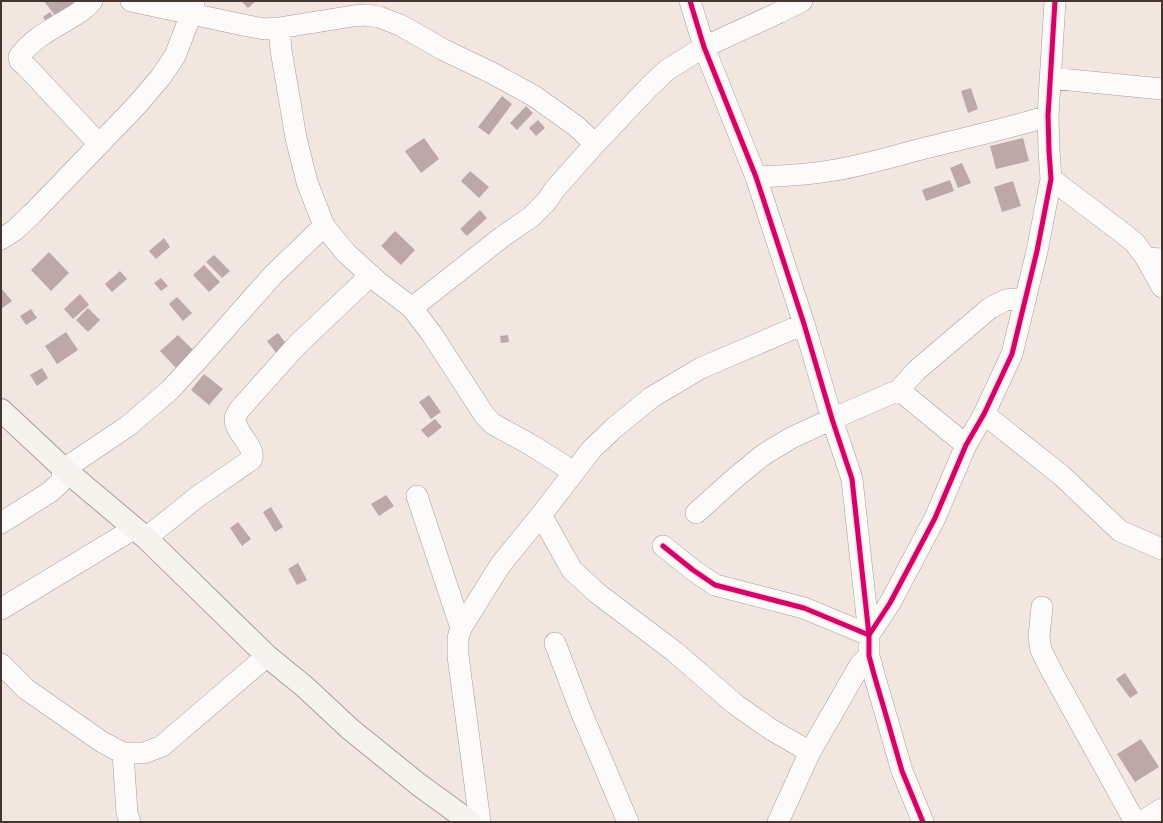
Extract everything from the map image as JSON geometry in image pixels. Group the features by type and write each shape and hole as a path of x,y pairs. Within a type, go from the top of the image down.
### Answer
{"street":[{"path":"92,1 88,6 75,15 43,34 22,52 19,57 20,61 99,144"},
{"path":"131,1 192,8 248,26 265,29 345,17 360,8 400,25 444,50 492,73 534,96 576,126 595,144"},
{"path":"690,1 704,47 756,177 804,324 852,480 869,635 869,656 902,771 923,822"},
{"path":"412,308 502,236 531,217 546,202 555,189 595,144 667,70 704,47 802,1"},
{"path":"869,635 890,602 935,518 966,445 984,414 1012,354 1037,251 1050,178 1048,116 1055,1"},
{"path":"1,239 21,225 136,106 160,78 175,56 192,8"},
{"path":"279,28 281,50 296,138 307,182 324,226 346,253 378,282 412,308 485,416 493,424 531,445 574,472"},
{"path":"1050,78 1162,89"},
{"path":"756,177 803,175 874,162 941,144 1019,126 1048,116"},
{"path":"1050,178 1154,258 1162,286"},
{"path":"1,523 50,492 61,482 64,469 128,426 170,390 273,275 324,226"},
{"path":"1,610 140,533 197,497 251,460 253,457 252,450 237,429 235,418 239,410 297,345 371,275"},
{"path":"696,513 763,455 791,438 899,390 917,370 990,308 1006,300 1026,298"},
{"path":"480,822 458,656 458,638 461,628 501,564 592,449 614,428 652,397 702,368 804,324"},
{"path":"899,390 966,445"},
{"path":"1,410 64,469 140,533 266,656 305,687 350,729 418,784 470,822"},
{"path":"984,414 1061,475 1120,532 1162,550"},
{"path":"417,496 461,628"},
{"path":"541,515 572,570 597,593 675,652 736,705 772,730 810,752"},
{"path":"663,546 693,570 715,585 804,608 869,635"},
{"path":"1042,607 1039,636 1041,650 1135,822"},
{"path":"555,643 582,714 628,822"},
{"path":"1,664 26,689 102,742 123,752 144,753 162,746 266,656"},
{"path":"778,822 810,752 860,665 869,656"},
{"path":"123,752 127,813 130,822"},
{"path":"1141,822 1162,809"}],"building":[{"path":"44,1 72,1 74,4 56,17"},
{"path":"241,1 256,1 248,8"},
{"path":"50,12 57,22 50,27 43,17"},
{"path":"971,88 978,109 968,113 961,91"},
{"path":"502,96 512,104 489,135 478,127"},
{"path":"526,106 533,113 517,130 510,123"},
{"path":"538,120 545,128 536,136 529,128"},
{"path":"424,138 439,159 421,173 405,151"},
{"path":"1023,138 1029,161 996,169 990,146"},
{"path":"962,163 971,183 958,188 950,168"},
{"path":"470,171 489,187 479,198 461,181"},
{"path":"950,180 954,191 926,201 922,190"},
{"path":"1013,181 1021,206 1002,212 994,187"},
{"path":"480,210 487,218 467,236 460,229"},
{"path":"395,231 415,250 401,265 381,246"},
{"path":"164,238 170,247 156,259 149,251"},
{"path":"49,252 69,273 51,291 31,270"},
{"path":"214,255 230,271 222,278 206,262"},
{"path":"204,265 220,282 209,292 193,275"},
{"path":"120,271 127,279 112,292 105,284"},
{"path":"161,278 168,286 161,291 154,283"},
{"path":"1,288 12,301 1,309"},
{"path":"80,294 89,305 73,319 64,309"},
{"path":"177,297 192,313 183,321 169,304"},
{"path":"88,308 100,320 88,332 76,320"},
{"path":"31,309 37,318 26,325 20,316"},
{"path":"66,332 78,350 57,364 45,346"},
{"path":"278,333 291,350 280,358 267,341"},
{"path":"178,335 194,351 176,368 160,351"},
{"path":"508,335 509,342 501,343 500,336"},
{"path":"42,368 48,378 37,386 30,375"},
{"path":"204,374 223,389 209,405 191,390"},
{"path":"429,395 441,412 431,419 419,402"},
{"path":"435,419 442,427 428,438 421,430"},
{"path":"386,495 394,506 379,516 371,504"},
{"path":"271,507 283,527 275,532 263,512"},
{"path":"238,522 251,539 242,546 230,528"},
{"path":"298,563 307,580 297,585 288,569"},
{"path":"1125,673 1138,693 1130,698 1116,679"},
{"path":"1141,739 1159,767 1135,782 1117,754"}],"cycle path":[{"path":"690,1 704,47 756,177 804,324 832,419 852,479 869,635 869,656 902,771 923,822"},
{"path":"663,546 693,570 715,585 804,608 869,635 890,603 935,518 966,445 984,414 1012,354 1037,251 1051,179 1048,116 1055,1"}]}
